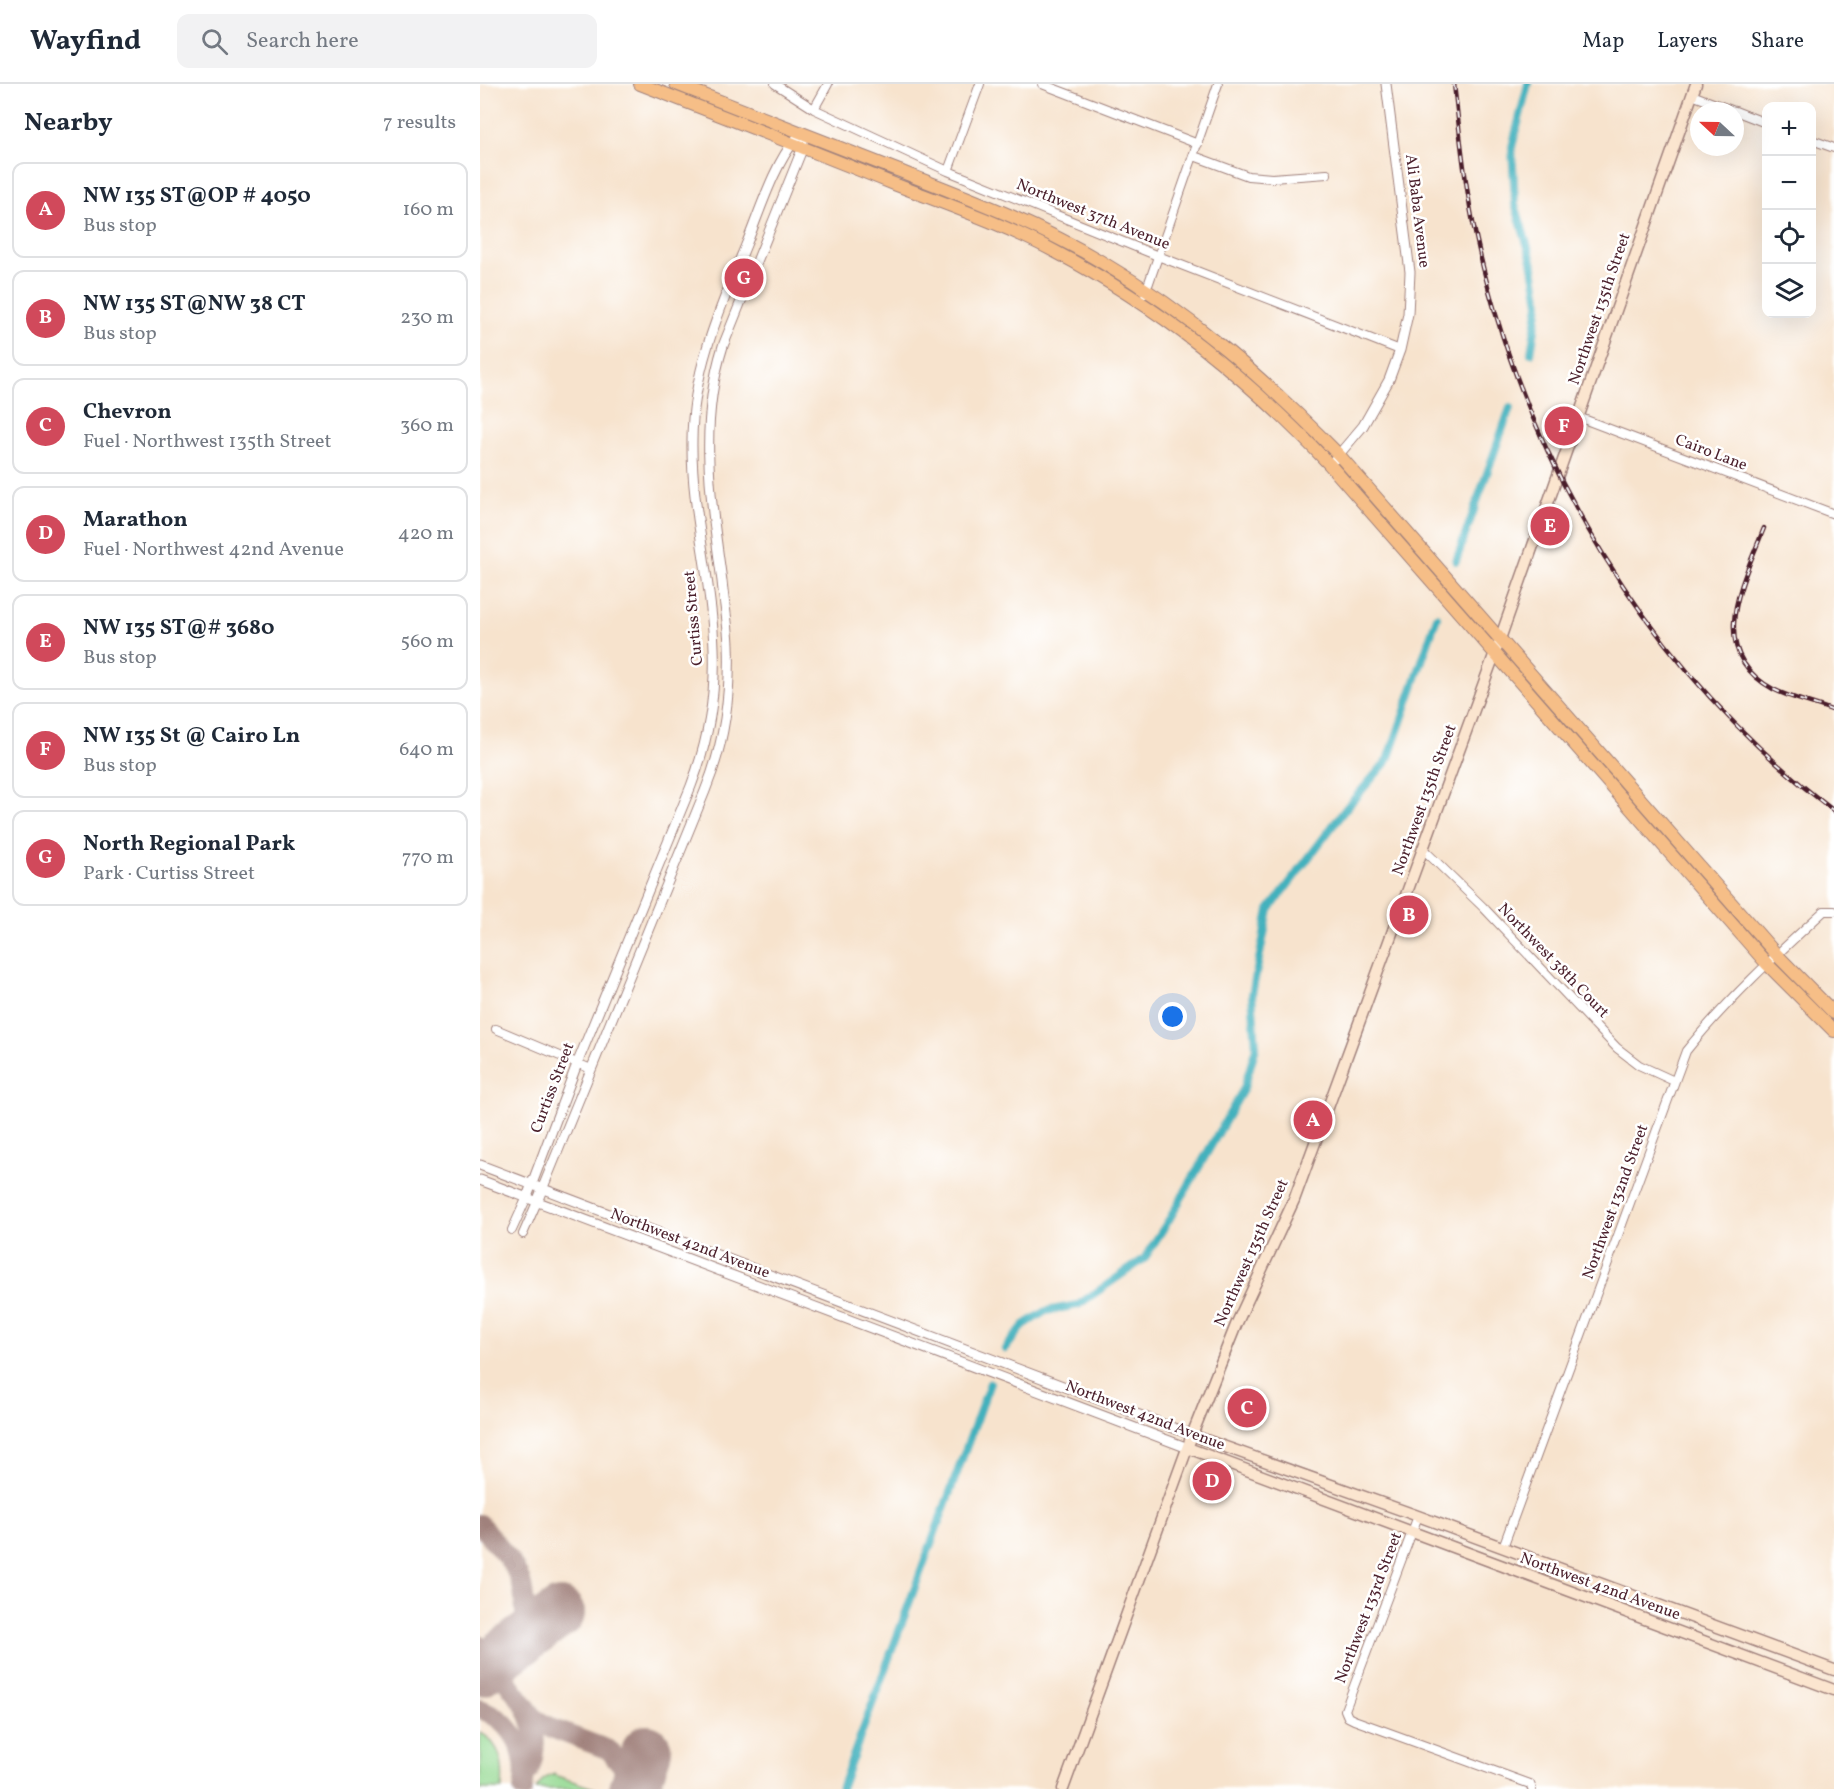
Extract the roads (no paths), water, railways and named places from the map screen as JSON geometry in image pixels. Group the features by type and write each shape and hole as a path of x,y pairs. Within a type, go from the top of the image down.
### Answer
{"main road":[{"path":"640,84 976,216 1043,246 1086,269 1182,330 1250,385 1329,464 1767,964 1834,1031"},
{"path":"676,84 1025,222 1099,261 1146,290 1210,336 1252,370 1339,455 1776,954 1834,1013"},
{"name":"Northwest 135th Street","path":"1063,1789 1192,1435 1236,1325 1294,1200 1495,654 1696,84"},
{"name":"Northwest 42nd Avenue","path":"1192,1435 1503,1547 1834,1671"},
{"name":"Northwest 42nd Avenue","path":"1188,1448 1834,1690"},
{"path":"1497,1565 1503,1547"},
{"path":"1780,1670 1785,1652"}],"street":[{"name":"Northwest 37th Avenue","path":"775,84 814,109 948,171 1400,350"},
{"path":"814,109 828,84"},
{"path":"948,171 980,84"},
{"path":"1042,84 1198,144"},
{"path":"1142,303 1218,84"},
{"name":"Ali Baba Avenue","path":"1329,464 1363,426 1389,380 1400,350 1408,314 1410,272 1386,84"},
{"path":"1692,95 1711,102"},
{"path":"1744,114 1762,121"},
{"name":"Curtiss Street","path":"523,1234 712,774 726,710 729,672 728,626 708,460 708,422 714,377 727,335 802,133"},
{"path":"1816,141 1834,148"},
{"name":"Curtiss Street","path":"512,1230 532,1184 577,1064 698,769 711,714 714,671 713,633 692,461 695,396 705,354 739,263 783,158 798,145"},
{"path":"1194,156 1248,176 1272,178 1327,174"},
{"path":"705,354 708,370 714,377"},
{"name":"Cairo Lane","path":"1578,417 1834,514"},
{"path":"714,671 729,672"},
{"name":"Northwest 38th Court","path":"1422,848 1483,907 1617,1048 1639,1065 1674,1081"},
{"name":"Northwest 132nd Street","path":"1503,1547 1686,1051 1776,954 1824,911 1834,911"},
{"path":"496,1029 591,1069"},
{"name":"Northwest 42nd Avenue","path":"480,1165 1192,1435"},
{"name":"Northwest 42nd Avenue","path":"480,1180 1188,1448"},
{"path":"756,1285 761,1270"},
{"path":"979,1369 984,1356"},
{"name":"Northwest 133rd Street","path":"1418,1516 1345,1710 1348,1717 1354,1720 1530,1784 1532,1789"}],"waterway":[{"path":"1528,84 1512,147 1515,204 1532,261 1539,304 1531,353"},
{"path":"1456,561 1510,408"},
{"path":"1005,1349 1024,1325 1046,1311 1078,1305 1144,1259 1170,1218 1244,1088 1256,1047 1252,994 1269,910 1347,807 1388,760 1437,617"},
{"path":"841,1789 990,1383"}],"railway":[{"path":"1454,84 1472,218 1498,321 1527,402 1562,481 1604,556 1652,627 1707,694 1768,755 1834,811"},
{"path":"1764,528 1739,593 1735,614 1734,636 1740,655 1752,673 1773,689 1834,711"}],"place":[{"name":"North Regional Park","path":"744,278"},
{"name":"NW 135 St @ Cairo Ln","path":"1564,426"},
{"name":"NW 135 ST@# 3680","path":"1550,526"},
{"name":"NW 135 ST@NW 38 CT","path":"1409,915"},
{"name":"NW 135 ST@OP # 4050","path":"1313,1120"},
{"name":"Chevron","path":"1247,1408"},
{"name":"Marathon","path":"1212,1481"}]}
